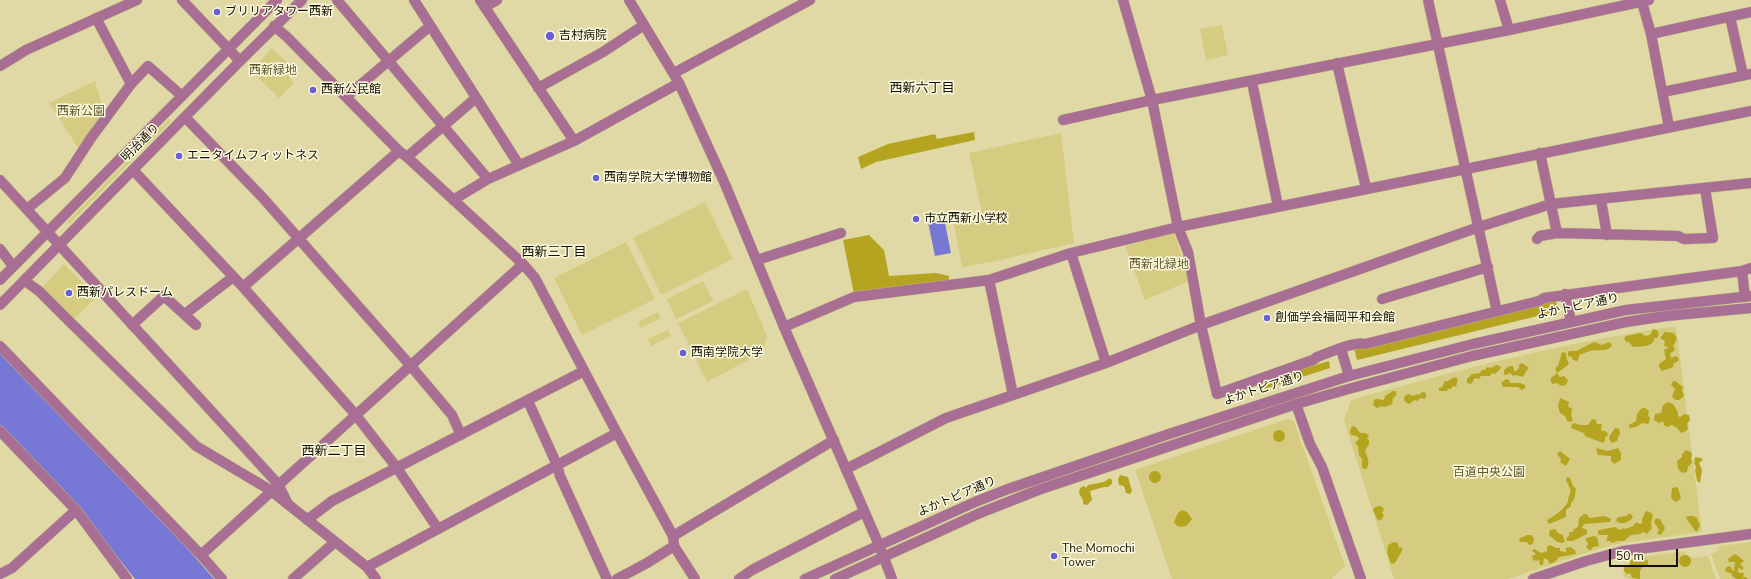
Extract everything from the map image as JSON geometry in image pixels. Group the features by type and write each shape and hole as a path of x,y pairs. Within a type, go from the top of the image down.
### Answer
{"street":[{"path":"0,66 26,50 137,0"},
{"path":"182,0 240,61"},
{"name":"明治通り","path":"0,280 277,0"},
{"name":"明治通り","path":"0,305 274,26 302,0"},
{"path":"337,0 488,179"},
{"path":"414,0 519,164"},
{"path":"497,0 483,4 574,141"},
{"path":"629,0 674,73 726,184 784,327 834,440 892,579"},
{"path":"674,73 810,0"},
{"path":"1123,0 1152,100 1178,227 1188,252 1201,325 1217,394 1361,342 1365,344 1413,331 1529,304 1544,298 1565,294 1746,270 1748,296"},
{"path":"1428,0 1439,44 1496,307"},
{"path":"1500,0 1509,30"},
{"path":"1063,120 1152,100 1252,82 1337,63 1509,30 1646,1 1669,127"},
{"path":"1651,34 1751,12"},
{"path":"1662,92 1747,75 1730,17"},
{"path":"96,18 131,84"},
{"path":"538,88 603,52 644,25"},
{"path":"274,26 287,37 403,154 523,264 535,278 673,541 695,579"},
{"path":"346,97 430,26"},
{"path":"1337,63 1366,188"},
{"path":"27,209 65,178 99,127 131,84 148,66 182,96"},
{"path":"1252,82 1278,206"},
{"path":"453,200 488,179 574,141 679,83"},
{"path":"243,287 297,238 476,98"},
{"path":"784,327 854,298 989,280 1071,253 1178,227 1751,111"},
{"path":"185,117 263,198 410,365 452,415 461,435"},
{"path":"1540,153 1557,233"},
{"path":"133,170 243,287 355,414 396,468 438,529"},
{"path":"0,180 132,325 288,504 367,567 376,579"},
{"path":"846,469 946,418 1106,363 1201,325 1479,227 1551,204 1601,200 1751,183"},
{"path":"1538,240 1540,236 1557,233 1678,236 1684,239 1712,238 1705,188"},
{"path":"1601,200 1607,235"},
{"path":"757,260 841,233"},
{"path":"0,249 13,266"},
{"path":"1071,253 1106,363"},
{"path":"201,555 274,487 523,264"},
{"path":"1382,299 1488,267"},
{"path":"185,314 233,277"},
{"path":"989,280 1013,395"},
{"path":"25,281 39,291 196,446 274,487"},
{"path":"1565,294 1571,321"},
{"path":"132,325 164,296 196,325"},
{"name":"よかトピア通り","path":"805,579 974,502 1037,478 1349,376 1473,344 1571,321 1663,304 1748,296"},
{"name":"よかトピア通り","path":"834,579 980,513 1041,490 1296,404 1415,370 1573,333 1626,322 1666,316 1751,308"},
{"path":"0,346 201,555 222,579"},
{"path":"1341,349 1349,376"},
{"path":"308,520 332,501 584,371"},
{"path":"528,401 557,464 560,476 608,579"},
{"path":"1296,404 1310,444 1322,467 1361,579"},
{"path":"0,431 76,510 128,579"},
{"path":"367,567 617,433"},
{"path":"617,579 647,563 673,541 834,440"},
{"path":"0,574 12,568 76,510"},
{"path":"739,579 752,570 864,512"},
{"path":"1533,579 1586,561 1623,551 1751,534"},
{"path":"293,579 335,542"}],"green space":[{"path":"1222,25 1228,55 1206,60 1200,29"},
{"name":"西新緑地","path":"272,48 295,70 289,77 294,83 279,98 251,71"},
{"name":"西新公園","path":"95,81 105,115 80,151 49,103"},
{"path":"169,119 171,121 69,224 67,222"},
{"path":"1061,133 1074,243 996,261 962,267 954,224 983,218 969,153"},
{"path":"705,202 733,259 661,295 633,238"},
{"name":"西新北緑地","path":"1174,232 1189,281 1145,300 1125,246"},
{"path":"626,242 655,299 582,335 554,278"},
{"name":"西新パレスドーム","path":"64,264 97,297 73,320 41,289"},
{"path":"703,281 713,301 676,319 667,299"},
{"path":"747,289 767,336 763,352 707,382 678,323"},
{"path":"658,312 661,318 641,328 638,322"},
{"name":"百道中央公園","path":"1676,326 1702,532 1622,543 1601,548 1508,579 1394,579 1344,420 1351,400 1512,358 1594,340"},
{"path":"668,330 671,336 651,346 648,339"},
{"path":"1305,395 1306,397 1011,495 1010,493"},
{"path":"1288,419 1294,422 1345,566 1331,579 1172,579 1135,470"},
{"path":"1751,542 1751,579 1720,579 1711,554 1717,552 1720,546"},
{"path":"1685,551 1689,556 1695,558 1708,556 1716,579 1628,579 1624,577 1623,569 1634,558"}],"shaded area":[{"path":"974,132 975,140 876,162 861,169 858,157 888,144 935,134 937,139"},
{"path":"944,218 951,253 935,256 928,222"},
{"path":"869,235 884,250 889,276 936,273 949,276 949,281 854,294 843,240"},
{"path":"1556,300 1558,311 1357,360 1354,349"},
{"path":"1653,329 1657,330 1659,334 1657,338 1654,338 1654,341 1650,345 1633,347 1624,339 1626,336 1641,333 1645,336 1650,335"},
{"path":"1665,332 1674,333 1677,339 1673,346 1675,349 1670,353 1671,358 1676,356 1679,359 1674,363 1673,367 1662,371 1659,364 1666,359 1664,350 1669,347 1664,346 1665,341 1660,338"},
{"path":"1594,342 1602,345 1609,342 1612,345 1605,350 1590,351 1579,355 1577,361 1568,356 1568,352 1576,351"},
{"path":"0,352 189,550 214,579 135,579 77,507 0,425"},
{"path":"1562,352 1566,353 1569,363 1557,373 1555,368 1558,366"},
{"path":"1329,361 1330,368 1265,389 1262,381"},
{"path":"1522,363 1529,368 1523,377 1516,375 1513,376 1510,373 1506,375 1504,374 1504,370 1509,366 1513,366 1514,371 1516,371"},
{"path":"1496,365 1500,366 1501,368 1495,374 1492,373 1490,376 1481,376 1479,379 1475,378 1471,384 1467,383 1467,379 1472,374 1480,373 1487,367 1491,368"},
{"path":"1557,373 1560,377 1564,376 1568,380 1566,385 1561,386 1557,383 1552,384 1550,379"},
{"path":"1454,377 1458,379 1456,387 1453,386 1447,391 1439,391 1439,388 1442,387 1445,381 1448,381"},
{"path":"1506,379 1509,380 1510,383 1520,383 1525,385 1525,388 1522,390 1518,387 1503,387 1501,383"},
{"path":"1673,381 1683,387 1682,391 1684,396 1679,400 1672,397 1675,389 1671,385"},
{"path":"1393,391 1397,394 1392,400 1393,402 1391,405 1377,408 1373,405 1374,400 1384,400 1385,396"},
{"path":"1422,392 1426,393 1426,397 1424,399 1420,398 1418,401 1414,400 1408,404 1404,400 1404,397 1408,394 1414,396 1416,394 1419,395"},
{"path":"1560,398 1569,402 1568,407 1572,408 1571,416 1573,419 1571,422 1567,421 1565,416 1560,413 1558,406"},
{"path":"1668,402 1673,404 1678,412 1678,416 1680,417 1684,414 1689,415 1690,420 1687,424 1688,429 1686,431 1681,433 1672,425 1667,427 1664,425 1663,421 1660,423 1655,421 1655,414 1661,413 1663,405"},
{"path":"1642,408 1649,411 1649,423 1642,423 1636,427 1629,428 1629,425 1636,421 1637,414"},
{"path":"1592,419 1596,420 1597,424 1602,424 1601,430 1607,432 1608,436 1605,437 1605,441 1603,443 1585,436 1584,433 1571,428 1572,424 1575,423 1580,425 1588,425"},
{"path":"1352,426 1356,427 1360,433 1366,433 1369,436 1367,439 1369,440 1369,444 1365,451 1368,457 1366,469 1362,468 1362,459 1359,455 1358,446 1355,443 1359,439 1357,436 1351,435 1350,431"},
{"path":"1615,428 1619,429 1620,433 1617,441 1612,443 1609,437"},
{"path":"1277,430 1281,430 1285,436 1281,442 1277,442 1273,438 1273,434"},
{"path":"1596,448 1608,451 1618,448 1621,453 1621,460 1614,464 1611,461 1611,456 1598,455"},
{"path":"1686,450 1692,453 1692,463 1688,467 1687,472 1682,473 1678,469 1677,461 1682,457 1682,454"},
{"path":"1560,451 1570,459 1566,466 1560,462 1561,459 1557,454"},
{"path":"1695,457 1703,460 1699,463 1702,470 1700,483 1697,481 1695,470 1696,467 1694,463"},
{"path":"1153,471 1157,471 1161,477 1157,483 1153,483 1149,479 1149,475"},
{"path":"1120,475 1128,477 1132,491 1130,494 1126,493 1124,486 1119,485 1118,479"},
{"path":"1567,477 1570,478 1576,489 1574,500 1571,503 1571,506 1566,510 1566,517 1549,524 1547,520 1559,512 1568,502 1571,491 1566,480"},
{"path":"1110,478 1112,480 1112,484 1108,487 1090,491 1092,500 1087,505 1083,504 1083,500 1079,493 1080,488 1084,486 1086,488 1088,485 1104,482"},
{"path":"1672,488 1678,488 1681,498 1675,502 1671,498"},
{"path":"1381,506 1384,509 1382,513 1384,515 1382,519 1378,521 1373,510 1375,507"},
{"path":"1182,510 1187,512 1192,519 1186,526 1182,527 1177,526 1174,522 1178,513"},
{"path":"1646,511 1653,515 1651,523 1652,528 1647,534 1643,532 1640,534 1631,535 1624,541 1612,543 1610,541 1606,541 1608,535 1598,535 1599,530 1615,527 1620,530 1633,526 1636,522 1640,524 1642,523 1642,519"},
{"path":"1630,513 1633,517 1630,520 1623,523 1617,522 1616,520 1618,517 1626,516"},
{"path":"1584,514 1588,515 1589,518 1605,516 1611,519 1610,522 1584,524 1582,528 1587,530 1587,534 1573,541 1567,541 1566,538 1569,536 1569,532 1573,532 1573,530 1578,527 1579,518"},
{"path":"1688,516 1697,518 1700,525 1696,532 1686,518"},
{"path":"1656,518 1660,519 1665,528 1661,535 1657,533 1659,530 1654,522"},
{"path":"1555,529 1559,534 1562,534 1565,541 1563,543 1557,542 1549,535 1550,530"},
{"path":"1531,535 1534,538 1533,544 1529,545 1527,542 1519,542 1520,538"},
{"path":"1594,536 1597,537 1599,546 1593,547 1589,550 1586,547 1588,544 1586,538"},
{"path":"1394,542 1398,543 1399,548 1401,547 1403,549 1395,563 1391,564 1387,552 1388,545"},
{"path":"1550,545 1560,548 1560,551 1566,552 1566,548 1570,547 1575,550 1576,554 1559,557 1552,563 1549,563 1548,560 1544,558 1543,565 1540,565 1539,559 1537,561 1533,560 1532,556 1536,554 1532,551 1534,549 1541,553 1547,551 1547,547"},
{"path":"1735,554 1744,561 1740,564 1744,568 1741,570 1739,567 1739,573 1744,573 1743,577 1748,579 1736,579 1731,573 1726,572 1725,569 1728,566 1731,567 1733,571 1734,570 1735,562 1729,562 1728,559"},
{"path":"1683,555 1687,555 1691,561 1687,567 1683,567 1679,563 1679,559"},
{"path":"1635,557 1648,561 1648,565 1643,566 1640,571 1640,579 1632,578 1630,573 1627,574 1624,571 1624,566 1630,565 1630,561"}],"place":[{"name":"ブリリアタワー西新","path":"217,12"},
{"name":"吉村病院","path":"550,36"},
{"name":"西新公民館","path":"313,90"},
{"name":"エニタイムフィットネス","path":"179,156"},
{"name":"西南学院大学博物館","path":"596,178"},
{"name":"市立西新小学校","path":"916,219"},
{"name":"西新パレスドーム","path":"69,293"},
{"name":"創価学会福岡平和会館","path":"1267,318"},
{"name":"西南学院大学","path":"683,353"},
{"name":"The Momochi Tower","path":"1054,556"}],"district":[{"name":"西新六丁目","path":"922,89"},
{"name":"西新三丁目","path":"554,253"},
{"name":"西新二丁目","path":"334,452"}]}
